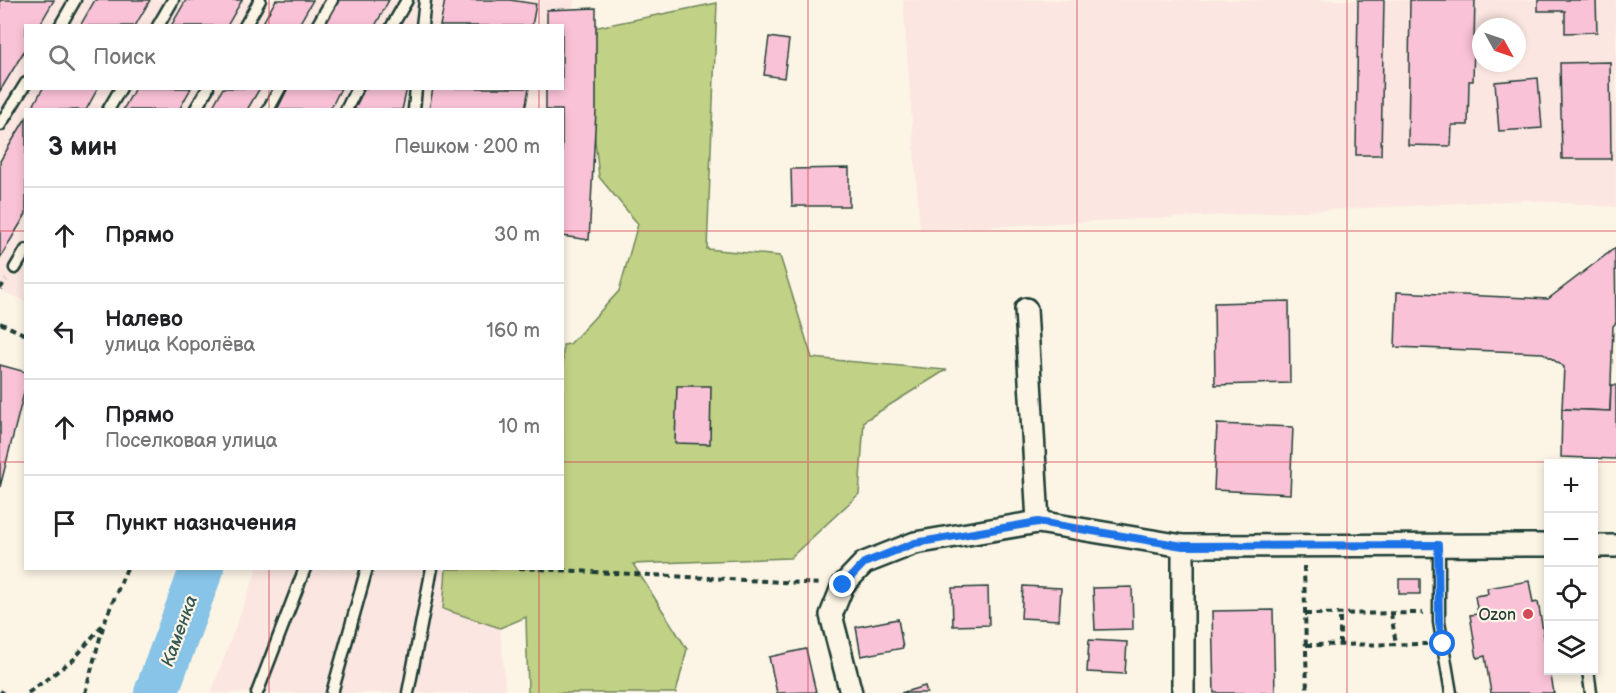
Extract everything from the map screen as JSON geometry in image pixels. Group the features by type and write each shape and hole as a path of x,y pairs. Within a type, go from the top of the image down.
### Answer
{"street":[{"path":"1026,309 1038,522"},
{"path":"851,693 831,615 843,585 864,563 915,543 1038,522 1183,546 1544,545"},
{"path":"1183,546 1183,693"},
{"path":"1598,546 1616,546"}],"lane":[{"path":"61,24 75,0"},
{"path":"159,24 173,0"},
{"path":"246,24 260,0"},
{"path":"318,24 332,0"},
{"path":"393,24 406,0"},
{"path":"422,24 424,0"},
{"path":"0,125 24,86"},
{"path":"109,108 120,90"},
{"path":"196,108 207,90"},
{"path":"269,108 279,90"},
{"path":"347,108 356,90"},
{"path":"414,108 416,90"},
{"path":"15,267 24,253"},
{"path":"1438,545 1439,613 1451,693"},
{"path":"257,693 304,570"},
{"path":"332,693 366,570"},
{"path":"408,693 432,570"},
{"path":"1588,675 1591,693"}],"path":[{"path":"0,323 24,334"},
{"path":"85,693 104,623 126,570"},
{"path":"557,570 843,585"},
{"path":"1304,571 1307,693"},
{"path":"1305,614 1439,613"},
{"path":"1340,614 1340,645"},
{"path":"1391,614 1396,644"},
{"path":"28,693 74,659 104,623"},
{"path":"1306,645 1443,644"}],"shaded area":[{"path":"0,0 574,0 564,139 564,108 24,108 24,301 0,290"},
{"path":"903,0 1616,0 1616,207 1526,200 920,230"},
{"path":"257,570 446,570 443,609 500,628 506,693 211,693"}],"green space":[{"path":"717,3 707,249 780,256 812,358 946,370 864,421 859,494 790,558 633,564 687,649 676,693 528,693 526,617 500,628 443,609 446,570 564,570 564,345 570,344 619,291 638,224 599,177 583,30"}],"building":[{"path":"0,0 54,0 40,24 24,24 24,51 0,91"},
{"path":"95,0 150,0 136,24 81,24"},
{"path":"186,0 242,0 228,24 172,24"},
{"path":"276,0 313,0 299,24 262,24"},
{"path":"337,0 389,0 376,24 324,24"},
{"path":"445,0 510,0 536,4 532,24 440,24"},
{"path":"1358,0 1384,0 1381,155 1356,155"},
{"path":"1410,0 1475,0 1475,18 1472,18 1473,81 1469,81 1468,125 1452,125 1451,146 1408,145"},
{"path":"1538,0 1596,0 1597,32 1565,33 1565,11 1538,11"},
{"path":"596,8 596,111 589,240 564,236 564,108 546,108 546,90 564,90 564,24 547,24 547,10"},
{"path":"769,37 789,40 784,78 764,75"},
{"path":"1610,62 1611,159 1562,159 1560,63"},
{"path":"1538,78 1542,128 1499,131 1495,82"},
{"path":"42,90 97,90 87,108 32,108"},
{"path":"134,90 190,90 180,108 124,108"},
{"path":"222,90 259,90 248,108 212,108"},
{"path":"287,90 340,90 331,108 278,108"},
{"path":"364,90 407,90 402,108 355,108"},
{"path":"433,90 529,90 525,108 429,108"},
{"path":"24,121 24,217 0,258 0,161"},
{"path":"849,168 849,206 792,206 791,169"},
{"path":"1615,248 1616,323 1613,326 1610,411 1562,409 1564,367 1543,353 1395,347 1397,292 1548,299"},
{"path":"1289,301 1290,383 1215,385 1214,303"},
{"path":"0,365 24,371 24,393 0,487"},
{"path":"1611,385 1616,385 1616,459 1561,457 1562,409 1610,411"},
{"path":"677,386 711,386 710,444 675,443"},
{"path":"1217,424 1293,427 1290,494 1214,490"},
{"path":"1399,579 1420,579 1420,594 1399,594"},
{"path":"1529,581 1533,603 1538,602 1544,636 1544,675 1551,675 1554,693 1491,693 1485,656 1477,658 1470,615 1478,614 1475,596 1488,594 1487,588"},
{"path":"1023,586 1061,588 1059,620 1021,618"},
{"path":"988,587 989,625 953,626 952,588"},
{"path":"1132,587 1133,629 1095,630 1093,588"},
{"path":"1273,610 1275,693 1214,693 1212,611"},
{"path":"898,619 903,648 861,656 856,627"},
{"path":"1089,640 1127,642 1125,674 1087,672"},
{"path":"806,649 816,692 777,693 769,657"},
{"path":"925,686 927,693 901,693"}],"waterway":[{"name":"Каменка","path":"156,693 201,570"}],"place":[{"name":"Ozon","path":"1528,614"}],"route":[{"path":"843,585 864,563 915,543 1038,522 1183,546 1438,545 1439,622 1443,644"}]}
